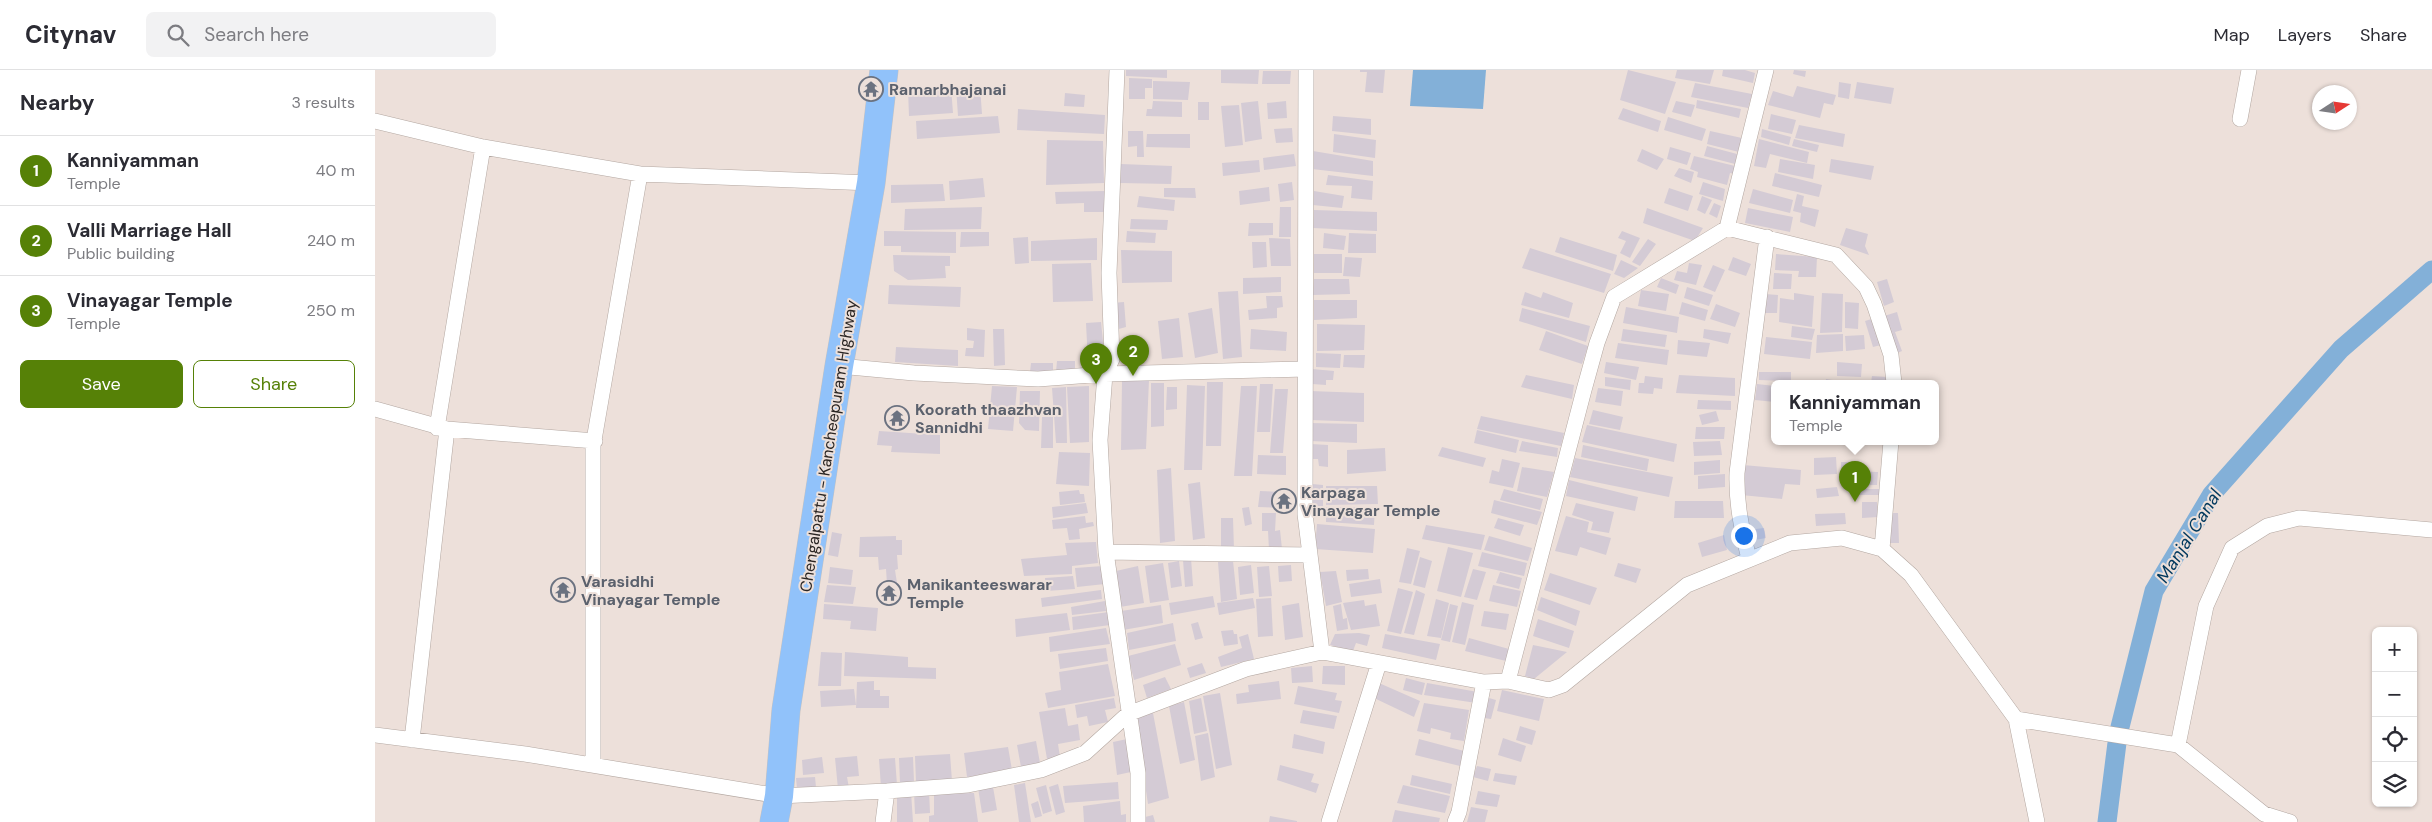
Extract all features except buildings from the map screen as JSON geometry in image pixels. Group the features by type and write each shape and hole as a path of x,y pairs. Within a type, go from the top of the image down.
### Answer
{"highway":[{"name":"Chengalpattu - Kancheepuram Highway","path":"774,822 779,796 786,710 839,366 871,183 885,70"}],"street":[{"path":"1117,70 1109,273 1112,359 1105,374 1100,440 1107,552 1128,714 1138,773 1139,822"},
{"path":"1306,70 1305,514 1322,652"},
{"path":"1508,681 1589,371 1614,297 1727,228 1766,70"},
{"path":"2240,119 2249,70"},
{"path":"375,121 483,147 640,174 871,183"},
{"path":"412,740 442,428 483,147"},
{"path":"593,765 595,441 640,174"},
{"path":"1727,228 1836,255 1866,287 1875,304 1891,355 1894,380"},
{"path":"1749,559 1738,516 1737,489 1767,238"},
{"path":"839,366 914,373 1038,379 1105,374 1305,369"},
{"path":"375,409 442,428 595,441"},
{"path":"1882,549 1891,445"},
{"path":"2178,745 2206,606 2232,548 2267,526 2299,518 2432,530"},
{"path":"375,735 593,765 779,796 968,785 1041,770 1085,753 1128,714 1246,668 1322,652 1484,682 1508,681 1549,690 1563,685 1687,584 1790,543 1842,538 1882,549 1911,575 2016,719 2037,822"},
{"path":"1107,552 1310,556"},
{"path":"1329,822 1379,663"},
{"path":"1455,822 1459,812 1484,682"},
{"path":"2016,719 2178,745 2265,818 2290,822"},
{"path":"883,822 887,791"}],"water":[{"path":"1413,70 1486,70 1483,109 1410,106"}],"waterway":[{"name":"Manjal Canal","path":"2107,822 2118,735 2154,591 2212,494 2341,349 2432,270"}],"place":[{"name":"Ramarbhajanai","path":"871,89"},
{"name":"Valli Marriage Hall","path":"1133,376"},
{"name":"Vinayagar Temple","path":"1096,384"},
{"name":"Koorath thaazhvan Sannidhi","path":"897,418"},
{"name":"Karpaga Vinayagar Temple","path":"1284,501"},
{"name":"Kanniyamman","path":"1855,502"},
{"name":"Varasidhi Vinayagar Temple","path":"563,590"},
{"name":"Manikanteeswarar Temple","path":"889,593"}]}
